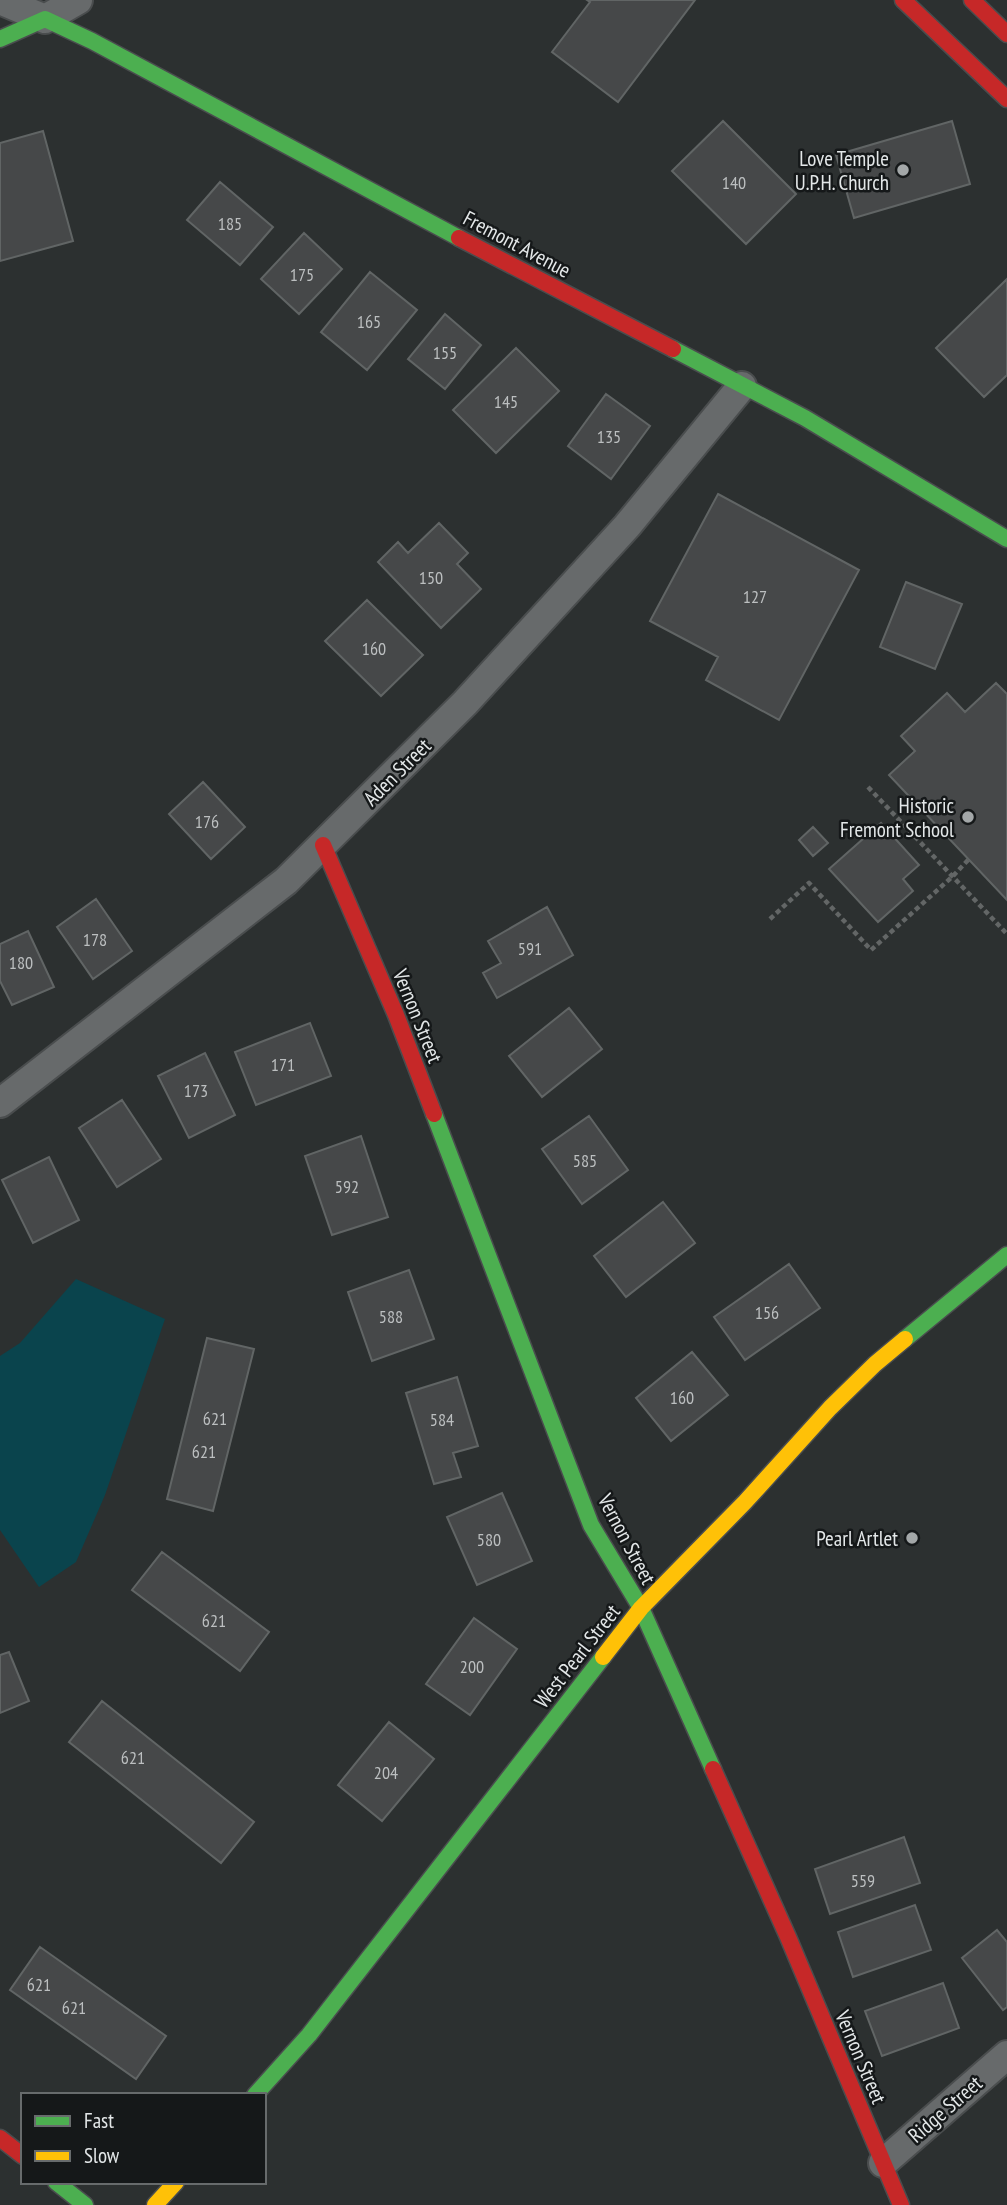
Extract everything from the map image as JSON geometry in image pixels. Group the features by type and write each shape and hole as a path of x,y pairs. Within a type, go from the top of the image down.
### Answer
{"street":[{"path":"0,0 45,19"},
{"path":"0,38 45,19 78,0"},
{"path":"903,0 1007,99"},
{"path":"972,0 1007,34"},
{"name":"Fremont Avenue","path":"45,19 92,41 488,254 805,418 1007,539"},
{"name":"Aden Street","path":"0,1103 286,881 466,703 627,526 742,386"},
{"name":"Vernon Street","path":"323,845 396,1015 591,1525 641,1608 788,1937 901,2205"},
{"name":"West Pearl Street","path":"257,2093 309,2035 641,1608 745,1502 830,1408 923,1323 1007,1255"},
{"name":"Ridge Street","path":"883,2163 1007,2055"},
{"path":"0,2138 21,2154"},
{"path":"59,2184 85,2205"},
{"path":"155,2205 174,2184"}],"path":[{"path":"868,787 1007,934"},
{"path":"770,919 809,883 871,950 953,876 968,859"}],"shaded area":[{"path":"76,1279 165,1319 105,1495 76,1562 39,1587 0,1530 0,1356 20,1343"}],"building":[{"path":"587,0 695,0 618,102 552,52 590,2"},
{"path":"723,121 796,194 746,244 672,171"},
{"name":"Love Temple U.P.H. Church","path":"952,121 970,184 854,218 836,155"},
{"path":"43,131 73,241 0,261 0,143"},
{"path":"220,182 273,227 240,265 187,220"},
{"path":"304,233 342,269 299,314 261,279"},
{"path":"370,272 417,310 367,370 321,332"},
{"path":"1007,279 1007,375 984,397 936,348"},
{"path":"445,314 481,345 445,389 408,359"},
{"path":"516,348 559,391 496,453 453,410"},
{"path":"606,394 650,426 611,479 568,446"},
{"path":"718,494 859,570 779,720 706,680 718,657 650,621"},
{"path":"439,523 468,553 457,564 481,589 441,628 378,562 398,542 408,553"},
{"path":"906,582 962,604 935,669 880,647"},
{"path":"367,600 423,655 381,696 325,641"},
{"name":"Historic Fremont School","path":"996,683 1007,694 1007,900 889,775 915,751 901,736 947,693 965,712"},
{"path":"203,782 245,827 211,859 169,814"},
{"path":"881,823 919,865 903,879 913,891 878,922 829,869"},
{"path":"813,827 828,843 813,856 799,840"},
{"path":"96,899 132,951 93,979 57,927"},
{"path":"547,907 573,955 497,998 483,973 501,963 488,941"},
{"path":"28,931 54,987 12,1005 0,981 0,944"},
{"path":"569,1008 602,1049 542,1097 509,1056"},
{"path":"310,1023 331,1076 256,1105 235,1052"},
{"path":"205,1053 235,1115 189,1138 158,1076"},
{"path":"122,1100 161,1159 117,1187 79,1128"},
{"path":"589,1116 628,1170 582,1204 542,1149"},
{"path":"361,1136 388,1217 332,1235 305,1156"},
{"path":"49,1157 79,1220 33,1243 2,1180"},
{"path":"663,1202 695,1243 626,1297 594,1256"},
{"path":"789,1264 820,1308 745,1360 714,1317"},
{"path":"409,1270 434,1339 372,1361 348,1292"},
{"path":"207,1338 254,1349 213,1511 167,1499"},
{"path":"692,1352 728,1395 671,1441 636,1398"},
{"path":"457,1377 478,1446 453,1453 461,1477 434,1484 406,1393"},
{"path":"502,1493 532,1561 477,1585 447,1517"},
{"path":"162,1552 269,1632 240,1671 132,1590"},
{"path":"474,1618 517,1649 470,1715 426,1684"},
{"path":"9,1652 29,1701 0,1713 0,1655"},
{"path":"102,1701 254,1822 221,1863 69,1742"},
{"path":"389,1722 434,1759 382,1821 338,1785"},
{"path":"904,1837 920,1883 830,1914 815,1869"},
{"path":"915,1905 931,1950 853,1977 838,1932"},
{"path":"997,1930 1007,1942 1007,2007 1003,2010 962,1958"},
{"path":"40,1947 166,2036 136,2079 10,1990"},
{"path":"943,1983 959,2028 882,2056 865,2011"}],"traffic: fast":[{"path":"0,39 45,19 92,41 459,238"},
{"path":"673,349 805,418 1007,539"},
{"path":"434,1114 591,1525 641,1608 713,1769"},
{"path":"905,1339 1007,1255"},
{"path":"257,2093 309,2035 603,1657"},
{"path":"59,2184 85,2205"}],"traffic: slow":[{"path":"603,1657 641,1608 745,1502 830,1408 905,1339"},
{"path":"155,2205 174,2184"}],"traffic: jam":[{"path":"903,0 1007,99"},
{"path":"972,0 1007,34"},
{"path":"459,238 673,349"},
{"path":"323,845 396,1015 434,1114"},
{"path":"713,1769 788,1937 901,2205"},
{"path":"0,2138 21,2154"}],"place":[{"name":"Love Temple U.P.H. Church","path":"903,170"},
{"name":"Historic Fremont School","path":"968,817"},
{"name":"Pearl Artlet","path":"912,1538"}]}
